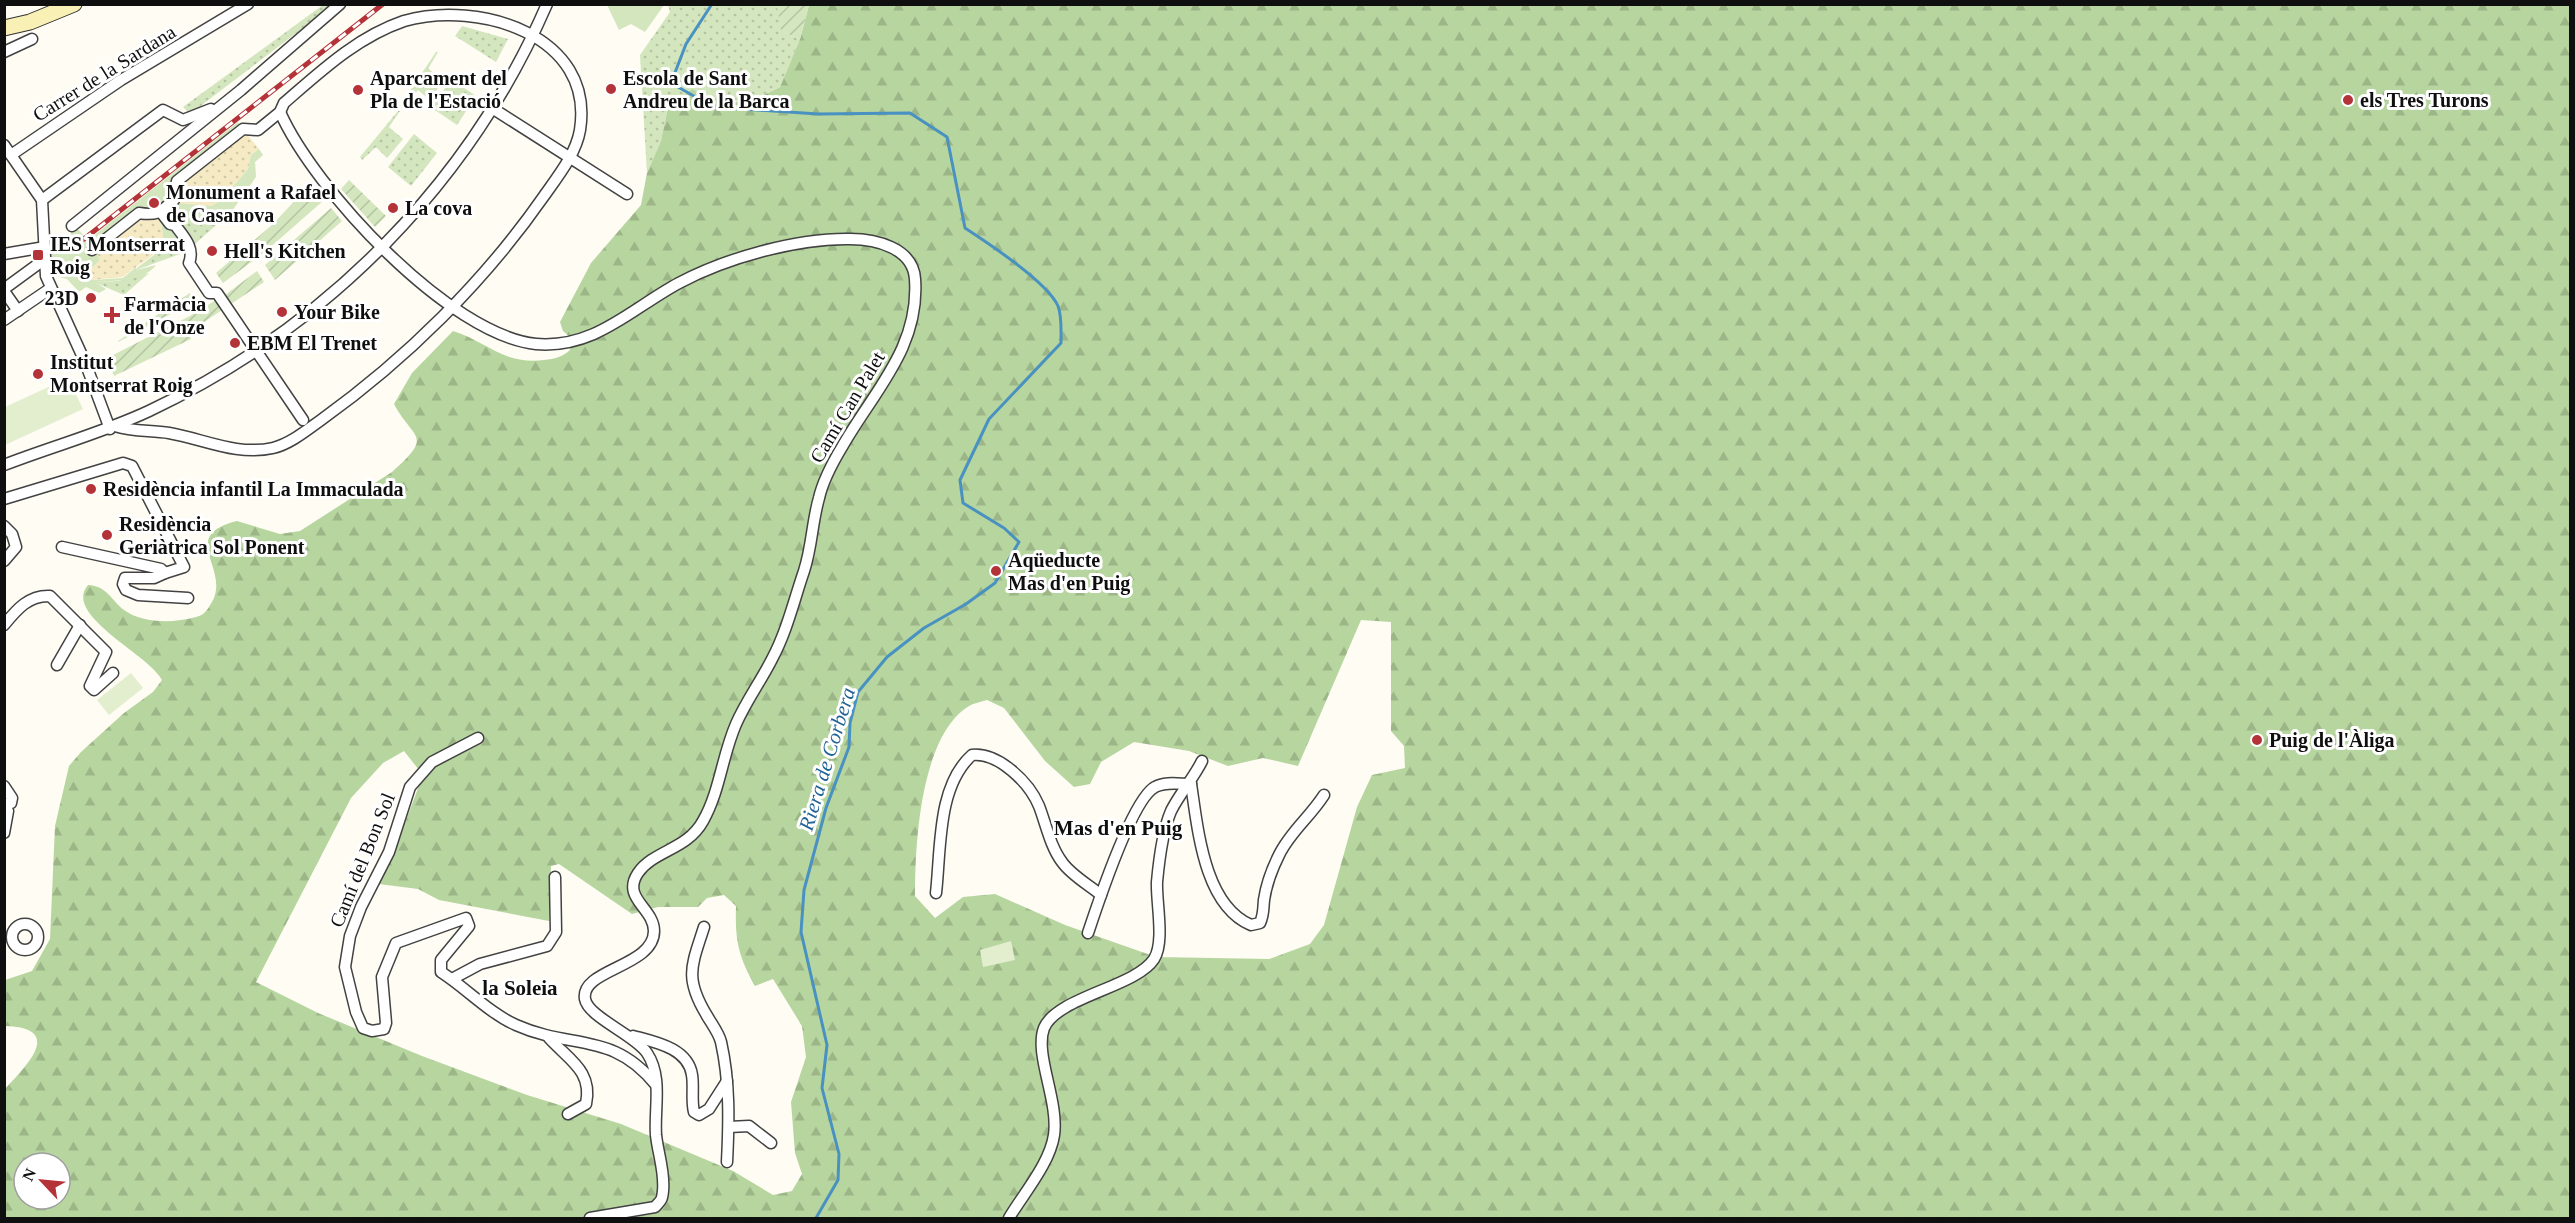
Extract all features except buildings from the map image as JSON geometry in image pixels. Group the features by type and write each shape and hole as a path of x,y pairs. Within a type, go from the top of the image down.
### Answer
{"main road":[{"path":"12,26 74,4"}],"street":[{"name":"Carrer de la Sardana","path":"8,150 121,80 163,58 248,4"},
{"path":"72,226 241,90 340,4"},
{"path":"4,465 112,428 149,412 257,352 326,300 383,248 436,189 492,108 534,34 547,4"},
{"path":"92,250 139,213 154,215 160,212 174,200 177,181 243,129 258,129 280,111 284,103 369,36 406,20 444,14 481,16 534,34 559,54 576,83 581,106 580,130 570,157 512,239 435,325 344,403 302,433 275,447 244,451 161,432 112,428"},
{"path":"4,52 32,39"},
{"path":"42,200 163,110 183,120 202,115 241,90"},
{"path":"492,108 627,194"},
{"name":"Camí Can Palet","path":"280,111 312,166 335,196 383,248 432,291 490,329 508,338 535,344 558,344 595,335 674,286 700,273 728,262 813,241 854,239 880,242 906,257 915,273 912,319 903,347 881,390 842,446 821,489 806,565 786,627 773,657 737,721 719,784 702,824 687,841 647,863 635,878 632,887 634,896 652,923 654,932 645,950 594,980 586,990 585,999 593,1012 630,1035"},
{"path":"8,150 42,200 46,276 112,428"},
{"path":"160,212 170,224 175,225 190,246 192,256 189,263 209,293 217,293 303,420"},
{"path":"4,254 45,247"},
{"path":"18,310 4,290 45,258"},
{"path":"4,320 51,288"},
{"path":"149,412 146,423 161,432"},
{"path":"4,499 123,463 132,466 184,567 154,578 125,578 123,584 126,590 138,595 188,598"},
{"path":"4,526 12,534 16,547 4,561"},
{"path":"62,547 161,569 165,573"},
{"path":"4,625 18,608 37,596 50,596 106,652 90,686 94,690 113,673"},
{"path":"57,665 80,625"},
{"name":"Camí del Bon Sol","path":"452,979 441,972 439,967 441,960 469,926 466,918 396,943 382,976 386,1023 384,1029 372,1031 363,1028 356,1012 345,967 350,936 389,852 410,787 432,762 478,738"},
{"path":"936,893 946,812 955,773 972,754 983,753 994,757 1004,765 1033,795 1063,864 1101,896"},
{"path":"1009,1218 1050,1153 1054,1133 1053,1093 1041,1051 1044,1030 1049,1019 1130,976 1150,964 1156,957 1159,941 1157,883 1165,832 1170,813 1191,784 1202,761"},
{"path":"1191,784 1204,855 1217,896 1238,920 1251,925 1260,923 1265,912 1263,902 1278,856 1291,834 1315,810 1324,795"},
{"path":"1088,933 1101,896 1145,795 1160,785 1191,784"},
{"path":"4,786 12,798 10,803 4,804 8,811 4,833"},
{"path":"555,877 556,932 547,946 480,964 452,979 513,1024 549,1038 592,1042 620,1052 640,1067 656,1085"},
{"path":"33,923 38,939 30,949 18,948 8,935 18,926 33,923"},
{"path":"704,927 691,966 693,992 720,1040 727,1080 729,1127 727,1162"},
{"path":"630,1035 663,1044 681,1055 690,1068 693,1107 694,1112 699,1115 709,1109 727,1080"},
{"path":"590,1218 649,1209 660,1203 663,1188 656,1135 656,1085 651,1059 630,1035"},
{"path":"549,1038 584,1073 589,1090 586,1104 568,1114"},
{"path":"729,1127 749,1126 771,1143"}],"green space":[{"path":"323,5 333,5 190,114 183,107"},
{"path":"607,5 664,5 645,32 631,24 619,30"},
{"path":"668,5 777,5 782,31 800,39 780,87 755,98 736,102 717,99 692,89 668,108 661,141 647,173 640,55 670,12"},
{"path":"777,5 809,5 800,39 781,31"},
{"path":"809,5 2570,5 2570,1218 5,1218 5,1089 30,1059 36,1049 37,1040 33,1033 23,1028 5,1026 5,980 32,971 50,939 55,826 69,766 124,713 153,692 162,680 142,659 97,622 87,609 83,597 88,585 104,590 124,610 140,618 169,621 202,615 212,602 216,590 208,545 210,535 219,527 237,521 280,534 300,531 392,472 405,460 417,443 416,437 394,404 412,373 453,331 496,352 517,359 548,360 570,350 570,337 563,331 560,322 591,263 641,205 647,173 661,141 668,108 692,89 717,99 736,102 755,98 780,87 800,39","holes":["1361,620 1391,622 1391,731 1404,746 1405,768 1372,775 1357,807 1324,925 1310,944 1269,959 1156,957 1065,925 995,894 963,897 935,918 915,896 919,821 930,766 940,741 953,721 969,706 987,700 1004,708 1045,761 1074,787 1090,784 1101,762 1134,742 1189,751 1228,766 1263,758 1298,766","404,751 423,775 394,852 379,884 418,889 439,900 549,921 551,866 559,864 632,914 658,907 698,907 707,898 724,895 736,906 739,948 755,986 773,979 802,1026 806,1057 791,1102 795,1153 802,1174 792,1191 773,1195 733,1171 621,1124 527,1095 422,1056 318,1013 256,982 351,798 383,763"]},
{"path":"462,26 508,39 496,62 455,36"},
{"path":"438,52 428,69 444,79 430,100 418,90 405,105 404,100"},
{"path":"451,79 476,96 457,125 432,108"},
{"path":"400,111 389,127 403,139 387,158 376,147 362,160 360,157"},
{"path":"238,122 245,132 180,184 175,203 211,206 222,200 248,169 251,155 259,149 263,155 255,162 256,177 232,211 180,217 196,243 180,254 169,238 164,244 161,221 158,217 141,218 95,252 100,260 86,273 92,280 123,278 136,267 136,270 156,265 150,271 128,280 95,282 106,289 99,293 86,287 79,292 67,279 51,275 49,252 77,228 88,240"},
{"path":"414,134 437,153 411,186 388,167"},
{"path":"349,180 386,216 375,227 341,189"},
{"path":"308,187 317,198 321,195 324,200 266,251 223,283 216,273 272,225"},
{"path":"331,208 342,221 275,280 265,265"},
{"path":"232,211 196,243 179,217"},
{"path":"169,237 180,254 133,271 154,255"},
{"path":"257,271 264,282 231,304 225,295"},
{"path":"149,273 124,295 94,282 118,281"},
{"path":"190,293 195,301 118,342 118,341"},
{"path":"216,300 222,310 188,333 191,339 114,376 107,358 190,316"},
{"path":"68,378 83,409 5,445 5,407"},
{"path":"131,673 143,688 109,715 97,700"},
{"path":"1011,941 1015,960 983,967 980,950"}],"sand":[{"path":"245,132 259,149 251,155 248,169 222,200 211,206 175,203 180,184"},
{"path":"137,217 158,217 161,221 164,244 123,277 91,280 86,272 100,260 94,252"}],"waterway":[{"name":"Riera de Corbera","path":"712,4 686,44 671,83 713,107 818,114 910,113 947,137 965,228 1016,264 1042,286 1058,306 1061,319 1061,343 989,419 960,480 963,503 1004,528 1019,542 995,583 966,604 924,628 887,657 858,692 850,723 849,747 826,808 804,890 801,932 827,1045 822,1088 839,1154 838,1180 816,1218"}],"railway":[{"path":"84,239 383,4"}],"place":[{"name":"Escola de Sant Andreu de la Barca","path":"611,89"},
{"name":"Aparcament del Pla de l'Estació","path":"358,90"},
{"name":"els Tres Turons","path":"2348,100"},
{"name":"Monument a Rafael de Casanova","path":"154,203"},
{"name":"La cova","path":"393,208"},
{"name":"Hell's Kitchen","path":"212,251"},
{"name":"IES Montserrat Roig","path":"38,255"},
{"name":"23D","path":"91,298"},
{"name":"Your Bike","path":"282,312"},
{"name":"Farmàcia de l'Onze","path":"112,315"},
{"name":"EBM El Trenet","path":"235,343"},
{"name":"Institut Montserrat Roig","path":"38,374"},
{"name":"Residència infantil La Immaculada","path":"91,489"},
{"name":"Residència Geriàtrica Sol Ponent","path":"107,535"},
{"name":"Aqüeducte Mas d'en Puig","path":"996,571"},
{"name":"Puig de l'Àliga","path":"2257,740"}],"district":[{"name":"Mas d'en Puig","path":"1118,828"},
{"name":"la Soleia","path":"520,988"}]}
